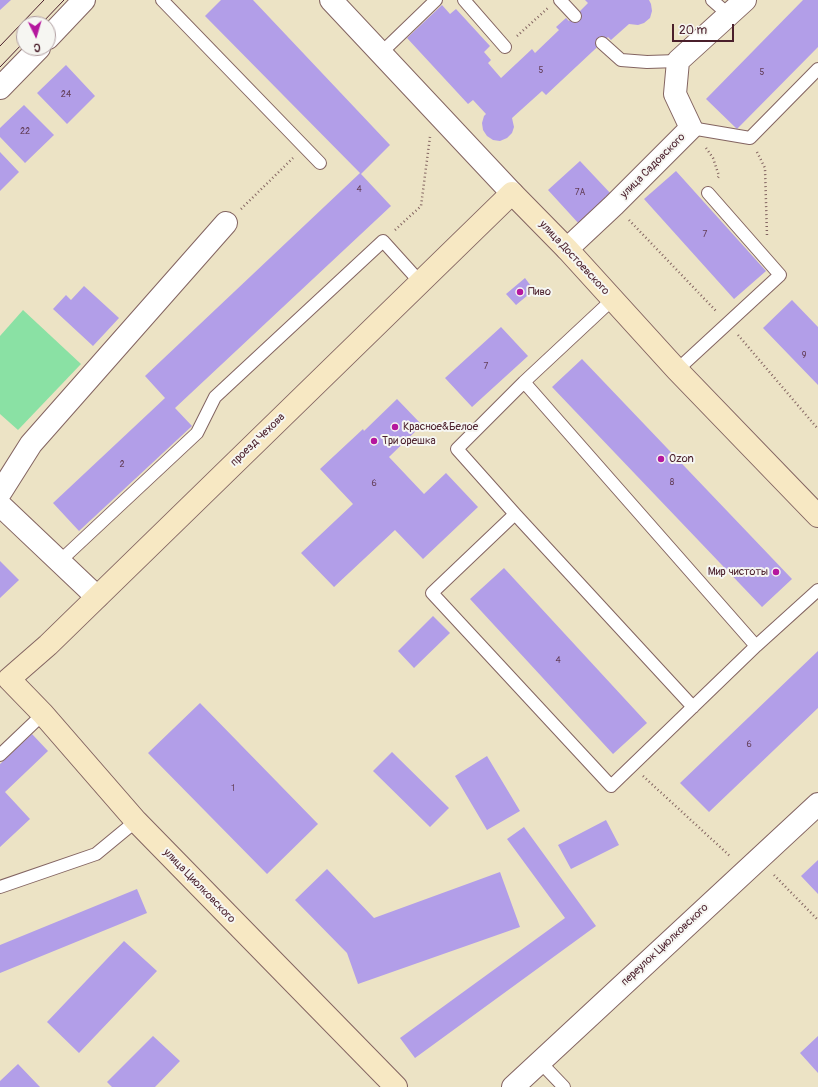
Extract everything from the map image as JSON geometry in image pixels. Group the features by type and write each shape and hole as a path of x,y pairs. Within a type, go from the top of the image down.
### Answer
{"street":[{"path":"56,30 84,0"},
{"name":"улица Достоевского","path":"331,0 512,193 567,249 677,370 818,516"},
{"path":"678,61 745,0"},
{"path":"0,88 31,56"},
{"name":"улица Садовского","path":"567,249 614,205 691,128 675,94 678,61"},
{"name":"проезд Чехова","path":"4,680 48,645 512,193"},
{"path":"0,493 31,444 226,223"},
{"path":"0,505 97,597"},
{"name":"улица Циолковского","path":"4,680 43,714 136,821 396,1087"},
{"name":"переулок Циолковского","path":"512,1087 818,804"}],"lane":[{"path":"162,0 320,163"},
{"path":"381,53 436,0"},
{"path":"464,0 505,47"},
{"path":"712,0 729,15"},
{"path":"556,3 575,16"},
{"path":"602,43 621,60 647,62 678,61"},
{"path":"691,128 750,138 818,69"},
{"path":"677,370 780,275 708,193"},
{"path":"60,561 197,433 215,397 383,241 420,282"},
{"path":"613,299 524,382 457,449 693,707"},
{"path":"524,382 756,646"},
{"path":"515,514 432,593 611,786 756,646 818,590"},
{"path":"0,756 43,714"},
{"path":"0,887 96,854 136,821"},
{"path":"540,1062 564,1087"}],"path":[{"path":"505,47 556,3"},
{"path":"383,241 421,206 434,110"},
{"path":"691,128 713,158 719,176 708,193"},
{"path":"750,138 764,168 769,262"},
{"path":"226,223 304,147"},
{"path":"632,766 818,920"}],"green space":[{"path":"23,310 81,364 18,430 0,414 0,336"}],"building":[{"path":"0,0 11,0 0,10"},
{"path":"221,0 253,0 390,145 361,174 391,206 175,408 192,426 79,531 53,503 165,398 145,376 360,173 205,16"},
{"path":"585,0 649,0 652,11 650,18 644,23 638,25 629,24 611,40 608,37 546,95 542,91 512,118 514,127 512,133 507,138 500,141 493,140 487,136 483,130 482,123 486,114 473,100 468,104 407,38 442,5 450,14 456,9 490,46 484,52 491,60 488,63 501,78 532,49 535,53 559,30 556,27 566,18 569,21 575,16 588,3"},
{"path":"803,0 818,0 818,47 737,129 706,99"},
{"path":"66,65 95,96 67,124 37,93"},
{"path":"24,105 54,135 25,163 0,137 0,128"},
{"path":"0,152 19,172 0,191"},
{"path":"580,161 612,195 580,225 548,190"},
{"path":"676,171 766,271 734,299 644,199"},
{"name":"Пиво","path":"525,278 534,290 516,305 506,294"},
{"path":"84,286 119,318 93,346 53,309 66,295 71,300"},
{"path":"792,300 818,327 818,385 763,328"},
{"path":"501,327 528,356 472,407 445,378"},
{"path":"582,359 792,579 762,607 552,387"},
{"path":"397,399 422,425 389,457 424,494 446,473 478,507 423,559 395,530 334,587 301,553 353,504 320,469 363,429 364,431"},
{"path":"0,561 19,580 0,598"},
{"path":"504,568 647,723 613,754 470,599"},
{"path":"433,616 450,633 414,668 398,651"},
{"path":"818,651 818,708 709,812 680,783"},
{"path":"200,703 318,824 267,874 148,753"},
{"path":"32,734 48,751 5,792 30,819 0,847 0,764"},
{"path":"392,752 449,808 430,827 373,771"},
{"path":"487,756 520,811 487,830 455,776"},
{"path":"606,820 619,845 571,869 558,845"},
{"path":"524,827 596,926 415,1058 400,1038 565,918 507,839"},
{"path":"818,860 818,894 801,876"},
{"path":"327,869 374,918 500,872 520,927 358,984 347,953 295,900"},
{"path":"137,889 147,913 0,973 0,945"},
{"path":"124,941 157,971 79,1053 47,1022"},
{"path":"153,1036 180,1061 155,1087 112,1087 107,1082"},
{"path":"818,1036 818,1073 800,1053"},
{"path":"18,1064 40,1087 0,1087 0,1081"}],"tram line":[{"path":"0,46 44,0"},
{"path":"49,16 64,0"},
{"path":"0,67 16,50"}],"place":[{"name":"Пиво","path":"520,292"},
{"name":"Красное&Белое","path":"395,427"},
{"name":"Три орешка","path":"374,441"},
{"name":"Ozon","path":"661,459"},
{"name":"Мир чистоты","path":"776,572"}]}
